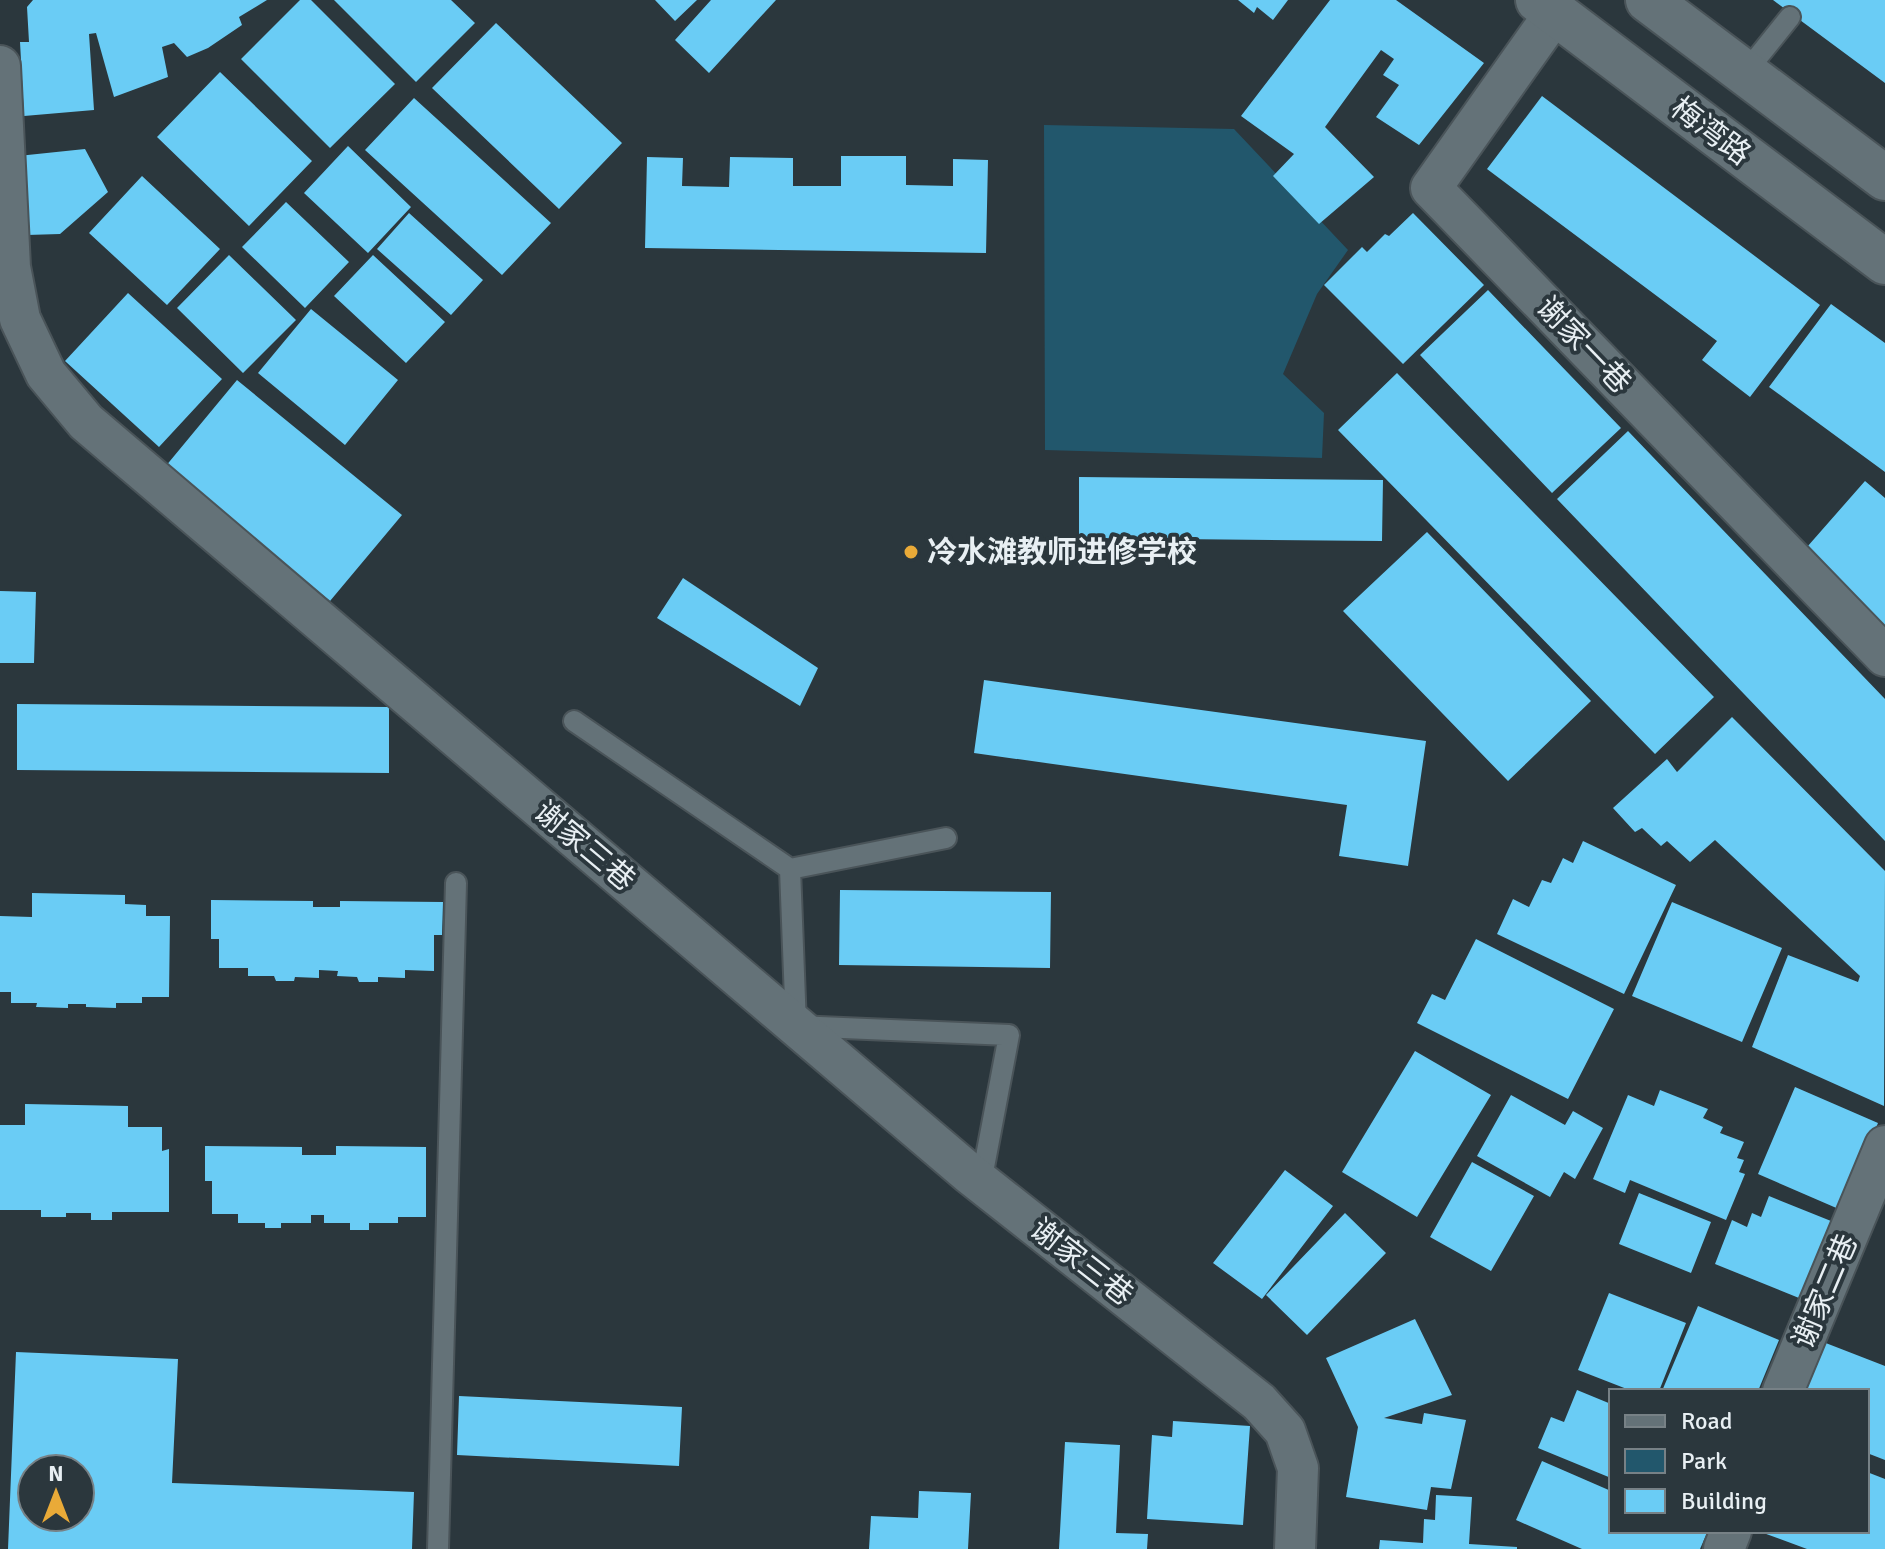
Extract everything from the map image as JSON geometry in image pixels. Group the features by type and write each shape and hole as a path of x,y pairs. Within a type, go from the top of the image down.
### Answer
{"street":[{"path":"1648,0 1885,178"},
{"name":"梅湾路","path":"1546,7 1885,262"},
{"name":"谢家一巷","path":"1546,7 1431,188 1885,656"},
{"name":"谢家三巷","path":"0,66 10,267 20,319 46,374 86,422 981,1183 1259,1402 1285,1431 1298,1468 1295,1549"},
{"name":"谢家二巷","path":"1784,1389 1885,1146"}],"lane":[{"path":"1745,73 1790,17"},
{"path":"574,721 790,869 946,838"},
{"path":"790,869 796,1026 1009,1035 981,1183"},
{"path":"438,1549 456,883"}],"green space":[{"path":"1044,125 1234,129 1348,250 1317,294 1283,374 1324,413 1322,458 1045,450"}],"building":[{"path":"33,0 267,0 239,17 242,25 208,48 187,57 174,43 162,47 168,77 114,97 96,33 89,34 94,110 24,116 20,42 29,42 27,7"},
{"path":"300,0 311,0 395,84 330,148 241,59"},
{"path":"334,0 451,0 475,23 416,82"},
{"path":"655,0 697,0 675,21"},
{"path":"711,0 776,0 709,73 675,40"},
{"path":"1238,0 1288,0 1273,20 1257,7 1254,13"},
{"path":"1330,0 1396,0 1484,63 1419,145 1376,117 1399,85 1383,75 1394,59 1381,50 1325,127 1374,177 1319,224 1273,176 1294,154 1241,116"},
{"path":"1773,0 1885,0 1885,83"},
{"path":"496,23 622,143 559,209 432,88"},
{"path":"220,72 312,161 249,226 157,137"},
{"path":"1542,96 1820,305 1750,397 1702,360 1717,341 1487,169"},
{"path":"414,98 551,223 502,275 365,150"},
{"path":"348,146 411,207 368,253 304,193"},
{"path":"85,149 108,192 60,234 27,235 18,156"},
{"path":"841,156 906,156 906,185 953,186 953,159 988,160 986,253 645,248 647,157 683,158 682,186 729,187 730,157 793,158 793,186 841,186"},
{"path":"142,176 220,249 167,305 89,233"},
{"path":"286,202 349,262 305,308 242,247"},
{"path":"409,213 483,280 451,315 377,249"},
{"path":"1413,213 1484,285 1403,364 1324,285 1362,247 1367,252"},
{"path":"229,255 296,320 243,373 177,308"},
{"path":"373,255 445,322 406,363 334,296"},
{"path":"1488,290 1621,428 1552,493 1420,355"},
{"path":"128,293 222,379 159,447 65,361"},
{"path":"1831,304 1885,343 1885,472 1769,387"},
{"path":"311,309 398,380 345,445 258,373"},
{"path":"1397,373 1714,697 1655,754 1338,430"},
{"path":"237,380 402,515 330,601 165,467"},
{"path":"1628,431 1885,699 1885,841 1557,499"},
{"path":"1079,477 1383,480 1382,541 1079,538"},
{"path":"1865,481 1885,498 1885,628 1800,555"},
{"path":"1427,532 1591,701 1508,781 1343,611"},
{"path":"683,578 818,668 800,706 657,618"},
{"path":"0,591 36,592 34,663 0,663"},
{"path":"984,680 1426,741 1408,866 1339,856 1347,805 974,753"},
{"path":"17,704 389,707 389,773 17,770"},
{"path":"1732,717 1885,871 1884,1106 1752,1047 1788,955 1858,982 1860,976 1715,840 1690,862 1667,841 1661,846 1642,828 1635,832 1613,808 1667,759 1677,772"},
{"path":"1583,841 1676,885 1624,994 1497,934 1513,899 1529,907 1542,880 1551,883 1563,858 1573,863"},
{"path":"840,890 1051,892 1050,968 839,965"},
{"path":"32,893 125,895 125,904 146,905 146,916 170,916 169,997 142,997 142,1003 116,1003 116,1008 86,1007 86,1004 68,1004 68,1008 36,1007 37,1003 11,1003 11,992 0,992 0,916 32,917"},
{"path":"211,900 313,901 313,907 340,907 340,901 443,902 442,935 434,935 434,971 405,970 405,978 378,977 378,982 359,982 357,977 337,976 338,971 319,970 319,978 295,977 294,981 276,981 274,976 248,976 248,968 219,968 219,939 211,939"},
{"path":"1672,902 1782,948 1742,1042 1632,996"},
{"path":"1476,939 1614,1009 1568,1099 1417,1023 1432,994 1445,1000"},
{"path":"1415,1051 1491,1095 1417,1217 1342,1172"},
{"path":"1795,1087 1878,1123 1841,1210 1758,1174"},
{"path":"1660,1090 1708,1109 1703,1118 1723,1127 1720,1133 1744,1142 1737,1158 1744,1160 1739,1172 1745,1174 1726,1220 1630,1180 1625,1193 1593,1179 1628,1095 1654,1106"},
{"path":"1511,1095 1565,1125 1573,1111 1603,1128 1575,1179 1564,1172 1550,1197 1477,1156"},
{"path":"25,1104 128,1106 128,1127 162,1127 162,1151 169,1149 169,1212 112,1212 112,1220 91,1220 91,1213 41,1217 41,1210 0,1210 0,1125 25,1125"},
{"path":"205,1146 302,1147 302,1155 336,1155 336,1146 426,1147 426,1217 398,1217 398,1223 369,1223 369,1230 350,1230 350,1223 324,1223 324,1215 311,1215 311,1223 281,1223 281,1228 265,1228 265,1223 238,1223 238,1214 212,1214 212,1181 205,1181"},
{"path":"1472,1162 1534,1196 1491,1271 1430,1237"},
{"path":"1285,1170 1333,1206 1262,1299 1213,1263"},
{"path":"1639,1193 1711,1222 1691,1273 1619,1244"},
{"path":"1769,1196 1831,1221 1799,1298 1715,1264 1732,1220 1747,1227 1752,1213 1761,1217"},
{"path":"1345,1213 1386,1253 1307,1335 1266,1295"},
{"path":"1609,1293 1686,1323 1660,1389 1627,1389 1578,1370"},
{"path":"1698,1306 1779,1340 1759,1389 1663,1389"},
{"path":"1415,1319 1452,1395 1384,1418 1422,1424 1424,1413 1466,1420 1451,1489 1431,1487 1427,1510 1346,1497 1358,1427 1326,1358"},
{"path":"1818,1340 1885,1366 1885,1460 1869,1454 1869,1389 1799,1389"},
{"path":"16,1352 178,1359 172,1483 414,1492 412,1549 8,1549"},
{"path":"1577,1390 1609,1403 1609,1477 1538,1448 1551,1417 1564,1422"},
{"path":"459,1396 682,1407 679,1466 457,1455"},
{"path":"1173,1421 1250,1426 1243,1525 1147,1519 1152,1435 1172,1437"},
{"path":"1065,1442 1120,1445 1116,1533 1148,1534 1147,1549 1059,1549"},
{"path":"1542,1461 1609,1490 1609,1533 1707,1533 1700,1549 1582,1549 1516,1520"},
{"path":"1869,1473 1885,1479 1885,1549 1807,1549 1763,1533 1869,1533"},
{"path":"919,1491 971,1493 968,1549 869,1549 871,1516 918,1518"},
{"path":"1436,1495 1472,1497 1469,1544 1517,1549 1379,1549 1380,1540 1423,1543 1424,1519 1435,1520"}],"place":[{"name":"冷水滩教师进修学校","path":"911,552"}]}
